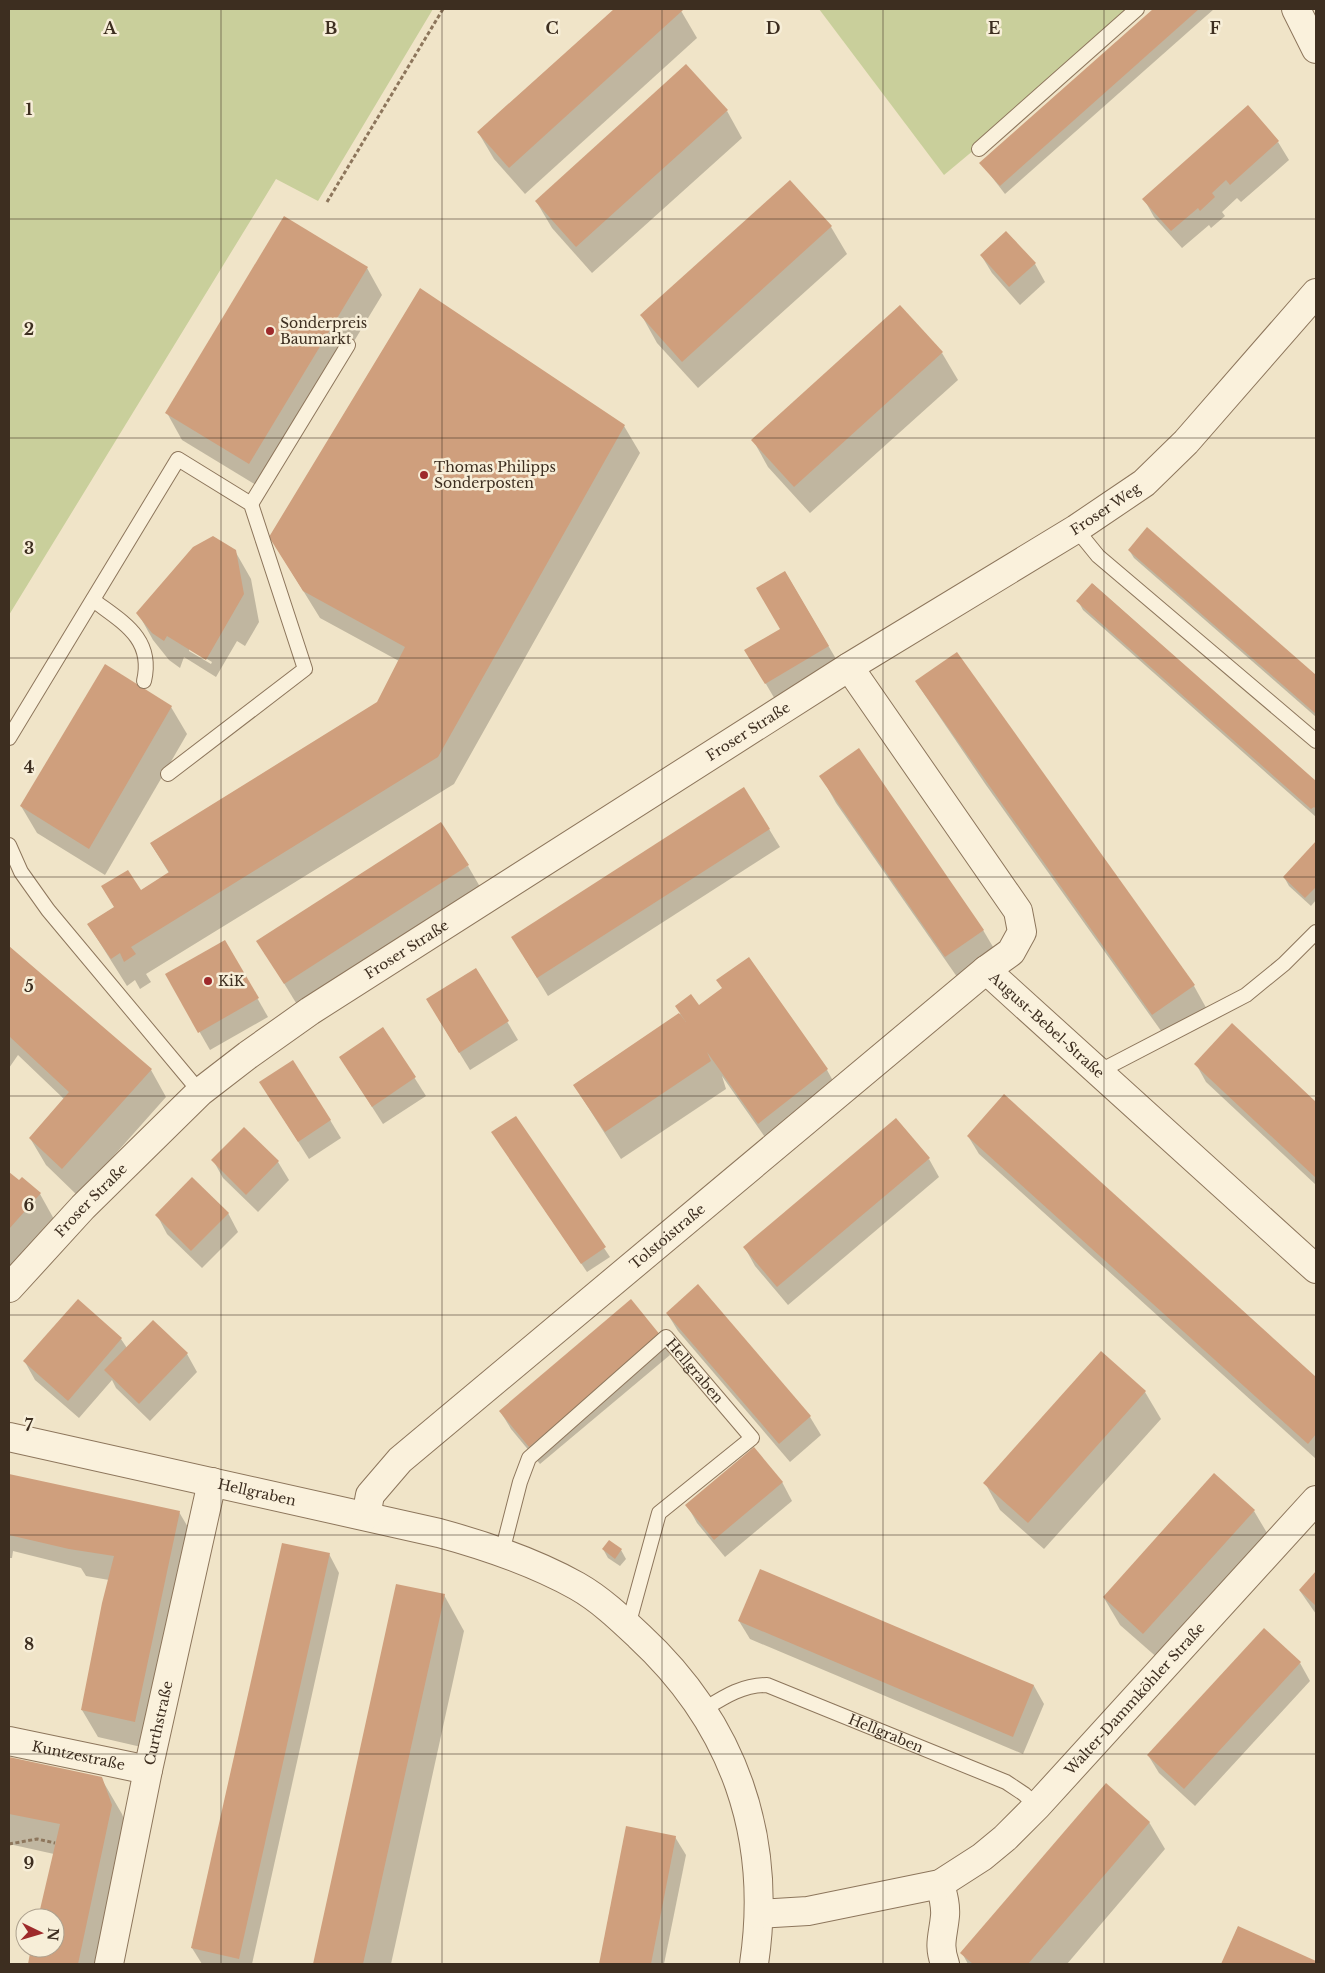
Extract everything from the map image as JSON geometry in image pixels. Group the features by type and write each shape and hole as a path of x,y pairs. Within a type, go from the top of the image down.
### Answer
{"street":[{"path":"1296,9 1316,49"},
{"name":"Froser Weg","path":"849,667 1076,529 1144,483 1218,407 1316,293"},
{"name":"August-Bebel-Straße","path":"849,667 1018,911 1022,932 1011,952 986,970 1316,1269"},
{"name":"Froser Straße","path":"9,1288 83,1208 200,1092 248,1055 310,1011 849,667"},
{"name":"Tolstoistraße","path":"366,1516 370,1495 400,1460 986,970"},
{"name":"Hellgraben","path":"9,1437 440,1533 502,1552 578,1586 605,1605 654,1649 703,1710 724,1744 749,1813 759,1876 759,1914 754,1964"},
{"name":"Curthstraße","path":"109,1964 148,1770 212,1482"},
{"name":"Walter-Dammköhler Straße","path":"759,1914 808,1911 940,1884 994,1848 1037,1806 1316,1500"},
{"name":"Kuntzestraße","path":"9,1741 148,1770"},
{"path":"940,1884 944,1899 945,1915 940,1950 946,1964"}],"lane":[{"path":"979,149 1137,9"},
{"path":"251,504 348,345"},
{"path":"9,738 178,459 251,504 305,669 168,774"},
{"path":"1076,529 1098,556 1316,741"},
{"path":"93,600 129,627 141,641 146,673 144,681"},
{"path":"9,845 22,872 48,910 200,1092"},
{"path":"1098,1072 1246,995 1284,964 1316,932"},
{"name":"Hellgraben","path":"502,1552 520,1482 529,1458 666,1337 752,1438 659,1513 628,1626"},
{"name":"Hellgraben","path":"703,1710 733,1692 752,1685 767,1685 1006,1782 1024,1794 1037,1806"}],"path":[{"path":"327,202 443,9"},
{"path":"9,1844 36,1839 55,1843"}],"green space":[{"path":"9,9 433,9 318,201 276,179 9,615"},
{"path":"819,9 1143,9 944,175"}],"building":[{"path":"614,9 683,10 509,168 477,132"},
{"path":"1153,9 1199,9 1000,186 979,163"},
{"path":"686,64 728,110 576,247 535,201"},
{"path":"1248,105 1279,141 1230,185 1226,180 1212,193 1215,197 1200,211 1198,208 1171,231 1142,199"},
{"path":"790,180 832,226 682,362 640,315"},
{"path":"284,216 368,267 249,464 165,413"},
{"path":"1006,231 1036,263 1009,287 980,255"},
{"path":"420,288 625,425 438,757 131,947 136,954 124,962 120,953 111,959 87,924 114,907 101,886 128,870 141,890 169,872 150,843 377,702 405,647 303,591 269,537"},
{"path":"900,305 943,352 794,487 751,440"},
{"path":"1147,527 1316,675 1316,714 1128,550"},
{"path":"213,536 236,550 244,594 206,660 167,636 164,641 152,633 136,613 193,547"},
{"path":"785,571 829,646 765,684 744,650 780,629 756,588"},
{"path":"1092,583 1316,781 1316,809 1314,807 1311,809 1076,601"},
{"path":"957,652 1195,985 1152,1015 915,681"},
{"path":"105,664 172,706 89,849 20,806"},
{"path":"859,748 984,930 945,957 819,776"},
{"path":"744,787 770,829 537,978 511,937"},
{"path":"441,822 469,865 284,984 256,941"},
{"path":"1316,841 1316,887 1305,898 1283,877"},
{"path":"225,940 259,998 198,1033 165,974"},
{"path":"9,946 152,1069 62,1169 29,1138 69,1092 9,1036"},
{"path":"749,957 828,1069 758,1124 707,1052 711,1061 605,1132 573,1085 679,1013 686,1022 675,1006 691,994 699,1005 722,988 716,980"},
{"path":"476,968 509,1021 459,1053 426,999"},
{"path":"1232,1023 1316,1102 1316,1178 1194,1064"},
{"path":"383,1027 416,1077 372,1107 339,1057"},
{"path":"293,1060 331,1120 298,1142 259,1082"},
{"path":"1004,1094 1316,1377 1316,1434 1308,1444 967,1136"},
{"path":"516,1116 606,1247 581,1264 491,1132"},
{"path":"896,1118 930,1158 777,1287 743,1247"},
{"path":"244,1127 279,1161 246,1195 211,1160"},
{"path":"9,1172 19,1180 22,1177 41,1193 9,1229"},
{"path":"192,1177 229,1213 191,1251 155,1215"},
{"path":"698,1284 811,1416 779,1444 666,1313"},
{"path":"78,1299 122,1338 68,1401 23,1361"},
{"path":"631,1299 661,1336 529,1447 499,1411"},
{"path":"153,1320 188,1353 139,1404 104,1370"},
{"path":"1101,1351 1146,1391 1028,1523 983,1483"},
{"path":"754,1447 783,1482 714,1540 685,1505"},
{"path":"1214,1473 1255,1510 1143,1634 1103,1597"},
{"path":"9,1474 180,1511 135,1722 81,1710 102,1603 114,1556 69,1549 9,1535"},
{"path":"609,1540 622,1549 615,1559 602,1549"},
{"path":"282,1543 330,1553 239,1959 191,1948"},
{"path":"760,1569 1034,1685 1013,1737 738,1621"},
{"path":"1316,1571 1316,1606 1299,1590"},
{"path":"396,1584 445,1594 363,1964 313,1964"},
{"path":"1264,1628 1301,1662 1184,1789 1147,1755"},
{"path":"9,1757 102,1777 112,1805 78,1964 28,1964 29,1958 65,1958 65,1908 40,1908 60,1824 9,1814"},
{"path":"1106,1783 1150,1822 1028,1964 973,1964 960,1953"},
{"path":"626,1826 676,1836 651,1964 599,1964"},
{"path":"1238,1926 1316,1961 1316,1964 1221,1964"}],"place":[{"name":"Sonderpreis Baumarkt","path":"270,331"},
{"name":"Thomas Philipps Sonderposten","path":"424,475"},
{"name":"KiK","path":"208,981"}]}
